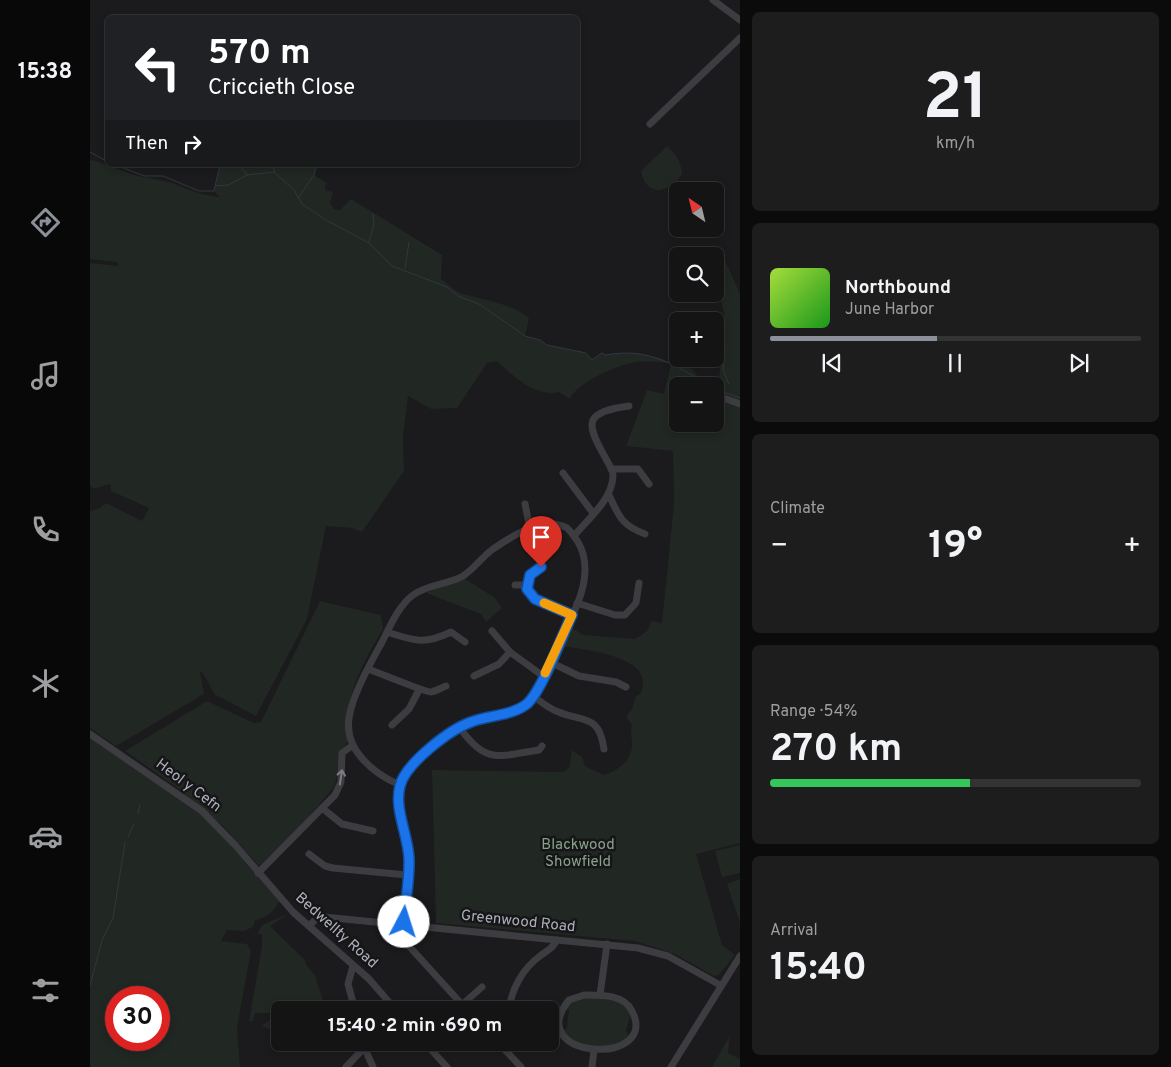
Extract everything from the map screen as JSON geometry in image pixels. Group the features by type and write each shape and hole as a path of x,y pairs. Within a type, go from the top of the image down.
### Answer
{"street":[{"path":"713,0 740,20"},
{"path":"650,124 740,38"},
{"path":"724,398 740,404"},
{"path":"574,536 608,495 613,474 591,430 593,418 602,411 629,406"},
{"path":"611,469 638,469 649,484"},
{"path":"563,473 594,513"},
{"path":"608,495 629,528 645,534"},
{"path":"525,504 530,529"},
{"path":"400,785 365,763 357,754 353,745 348,719 368,669 394,619 411,596 431,585 451,581 463,576 492,550 530,529 547,523 568,528 574,536 584,558 582,587 572,615 533,696 518,709 469,722 417,757 405,773 400,785 399,796 409,856 403,924"},
{"path":"541,567 530,575 527,589 535,599 572,615"},
{"path":"515,585 528,585"},
{"path":"577,603 614,615 625,615 634,608 636,587"},
{"path":"492,631 510,652 543,676"},
{"path":"387,632 418,642 434,641 452,632 465,642"},
{"path":"474,676 499,664 510,652"},
{"path":"550,662 579,676 616,682 626,688"},
{"path":"368,669 410,684 418,690 430,692 446,686"},
{"path":"394,721 413,704 418,690"},
{"path":"533,696 557,712 592,722 600,729 606,740 604,749"},
{"path":"460,728 475,747 489,755 541,751"},
{"name":"Heol y Cefn","path":"90,734 202,811 258,873"},
{"path":"258,873 339,789 343,769 342,753 353,745"},
{"path":"322,808 342,824 373,831"},
{"path":"312,854 325,866 333,868 407,875"},
{"name":"Bedwellty Road","path":"258,873 285,903 369,979 388,1001"},
{"name":"Greenwood Road","path":"309,926 319,917 607,944 668,956 720,985"},
{"path":"394,924 398,934 459,1001"},
{"path":"511,1001 514,989 524,972 540,956 551,950 557,940"},
{"path":"600,995 607,944"},
{"path":"670,1067 720,985 738,962 740,956"},
{"path":"353,966 348,984 353,1001"},
{"path":"470,1001 482,987"},
{"path":"600,995 615,998 630,1007 634,1013 635,1027 626,1044 614,1050 594,1050 577,1046 569,1041 560,1027 560,1016 563,1008 576,996 600,995"},
{"path":"592,1067 594,1050"},
{"path":"346,1067 358,1051"},
{"path":"366,1051 373,1067"},
{"path":"432,1051 447,1067"},
{"path":"506,1051 521,1067"}],"green space":[{"path":"667,146 678,158 682,174 676,182 669,182 669,187 658,190 648,186 641,171"},
{"path":"93,160 105,164 105,167 112,167 134,175 169,182 198,193 217,197 220,197 214,191 220,167 316,167 314,175 328,184 325,185 325,190 333,192 330,203 334,209 340,210 351,199 442,255 441,279 460,293 515,309 523,314 529,319 525,336 540,340 547,345 586,353 592,359 602,353 606,355 631,353 655,357 669,363 636,362 619,367 599,375 581,386 570,399 559,392 542,392 534,389 517,379 497,361 487,363 457,408 431,409 408,396 403,436 404,471 362,532 352,528 326,526 307,619 256,716 214,694 203,673 200,672 204,694 116,746 90,728 90,511 100,508 106,503 142,521 149,508 111,491 110,484 93,489 90,485 90,263 119,266 117,262 90,259 90,161"},
{"name":"Blackwood Showfield","path":"724,258 740,294 740,843 696,854 722,945 735,955 719,975 714,976 675,954 635,941 436,923 432,770 563,772 569,768 572,750 582,757 585,766 604,775 623,764 630,755 632,725 626,716 632,709 636,696 640,694 643,681 639,671 629,663 616,657 562,646 571,627 583,635 635,639 647,631 652,621 662,623 674,504 673,451 626,446 647,390 664,394 670,367 688,367 693,370 698,377 669,377 669,432 724,432 724,377 719,377 720,367 724,367 725,319 722,302 724,302"},
{"path":"465,579 494,597 502,608 486,622 481,614 426,593"},
{"path":"320,601 381,615 383,629 355,683 348,712 348,742 340,752 339,771 334,787 301,826 259,866 223,826 176,787 125,751 207,701 254,723 261,722"},
{"path":"90,738 199,812 279,901 276,908 270,914 255,920 253,927 244,931 227,930 221,941 247,944 251,951 237,1028 240,1067 90,1067"},
{"path":"740,845 740,873 722,877 715,851"},
{"path":"740,879 740,923 727,884"},
{"path":"288,914 270,926 305,960 306,965 315,975 323,1001 271,1001 271,1013 255,1013 253,1021 249,1021 262,946 262,934 257,934 262,925"},
{"path":"587,997 620,1001 631,1013 626,1031 629,1036 619,1046 595,1047 572,1042 563,1030 567,1028 569,1010 566,1008 570,1002"},
{"path":"271,1019 271,1030 261,1026"},
{"path":"730,1035 728,1053 740,1059 740,1067 712,1067"}],"waterway":[{"path":"90,152 105,160"},
{"path":"121,167 144,176 163,176 199,191 214,191 215,186 228,185 247,175 274,172 294,190 302,204 326,220 369,243 392,266 447,287 458,296 479,304 525,336 540,340 547,345 586,353 592,360 602,353 606,355 621,353 649,356 673,365 695,377"},
{"path":"215,186 220,167"},
{"path":"241,167 247,175"},
{"path":"274,167 274,172"},
{"path":"298,198 314,175 316,167"},
{"path":"369,242 374,224 373,214"},
{"path":"405,268 409,242"},
{"path":"724,336 724,361"},
{"path":"723,367 729,384"},
{"path":"724,392 740,398"},
{"path":"138,813 140,805"},
{"path":"128,837 134,824"},
{"path":"90,986 102,940 113,918 125,843"}],"slow traffic":[{"path":"544,603 572,615 545,673"}],"route":[{"path":"404,922 409,859 399,796 400,785 405,773 417,757 469,722 518,709 527,703 538,689 572,615 535,599 527,589 530,575 541,567"}]}
